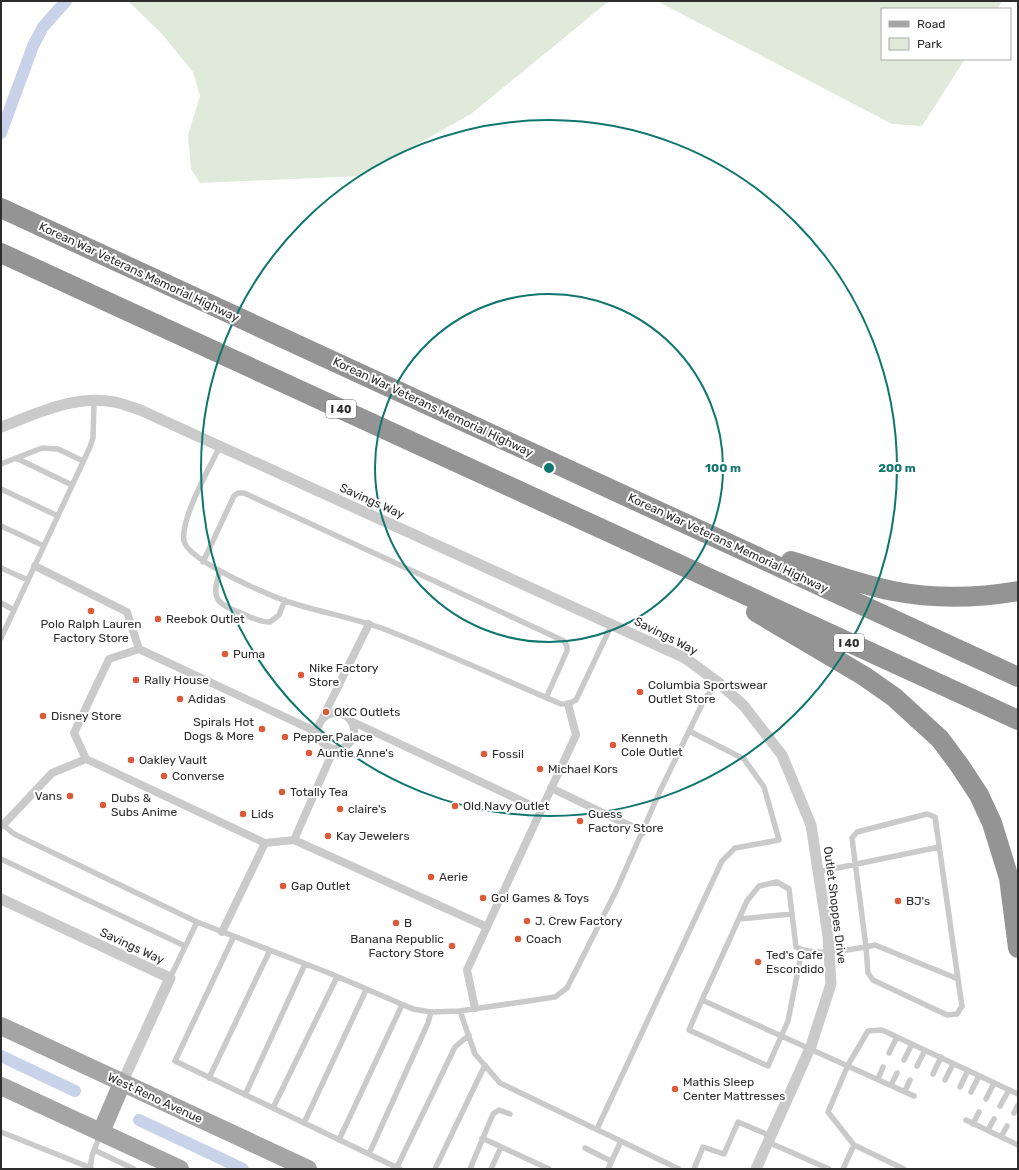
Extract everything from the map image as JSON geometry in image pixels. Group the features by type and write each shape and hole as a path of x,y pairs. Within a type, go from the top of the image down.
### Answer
{"highway":[{"name":"Korean War Veterans Memorial Highway","path":"1,208 1018,677"},
{"name":"I 40","path":"1,253 1018,720"},
{"path":"709,534 894,591 932,596 958,597 1018,591"},
{"path":"681,566 808,644 864,676 894,697 940,739 960,766 978,795 992,823 1009,878 1018,948"}],"main road":[{"name":"West Reno Avenue","path":"1,1026 308,1169"},
{"path":"101,1132 122,1083"},
{"path":"1,1086 180,1169"}],"street":[{"name":"Savings Way","path":"1,427 60,406 94,401 114,402 138,409 685,658 719,683"},
{"path":"35,566 127,612 139,649"},
{"path":"323,717 334,712 346,715 351,721 354,731 350,742 346,746 334,749 323,744 317,732 319,722 323,717 369,624"},
{"path":"317,732 139,649 109,659 74,733 86,759 265,843 294,840 487,927"},
{"name":"Outlet Shoppes Drive","path":"719,683 744,706 782,755 811,825 829,952 831,984 810,1048 756,1169"},
{"path":"475,1008 467,970 576,735 568,704"},
{"path":"351,721 541,810"},
{"path":"294,840 334,749"},
{"path":"2,824 52,773 86,759"},
{"path":"551,788 643,832"},
{"path":"222,932 265,843"},
{"name":"Savings Way","path":"1,899 170,978 122,1083"}],"lane":[{"path":"1,638 84,461 92,438 94,401"},
{"path":"220,446 190,510 185,526 184,542 189,551 203,562 220,571 285,600 392,632 560,704 568,704 576,700 612,624"},
{"path":"1,464 42,448 58,449 84,461"},
{"path":"16,458 72,486"},
{"path":"1,489 58,516"},
{"path":"203,562 234,496 238,493 244,493 564,641 567,646 567,652 546,698"},
{"path":"1,526 44,546"},
{"path":"1,568 28,580"},
{"path":"220,571 215,586 215,593 218,600 224,605 263,622 270,622 279,615 285,600"},
{"path":"1,604 14,610"},
{"path":"2,824 14,834 197,922 305,964 413,1009 431,1012 460,1011 555,996 567,988 618,889 689,731 706,698 719,683"},
{"path":"597,1129 722,861 736,848 779,840 764,787 744,758 689,731"},
{"path":"927,814 934,817 939,847 962,1006 957,1014 947,1014 874,980 868,973 852,838 857,832 927,814"},
{"path":"818,872 856,866 939,847"},
{"path":"1,859 185,946"},
{"path":"802,950 788,1021 768,1066 689,1030 747,901 759,886 777,882 789,889 796,947 802,950 829,952 866,948 875,945 958,979"},
{"path":"739,919 792,914"},
{"path":"170,978 197,922"},
{"path":"234,936 175,1062 398,1168 454,1047 469,1035"},
{"path":"209,1078 270,950"},
{"path":"245,1095 305,964"},
{"path":"273,1108 336,977"},
{"path":"304,1123 366,990"},
{"path":"702,1000 878,1078 914,1096"},
{"path":"339,1140 402,1005"},
{"path":"460,1011 475,1054 500,1083 597,1129 672,1168 679,1169"},
{"path":"369,1154 428,1023 431,1012"},
{"path":"904,1169 854,1145 828,1112 848,1065 868,1031 882,1030 1018,1094"},
{"path":"890,1053 897,1037"},
{"path":"904,1060 912,1044"},
{"path":"917,1066 925,1050"},
{"path":"933,1074 941,1058"},
{"path":"945,1080 953,1064"},
{"path":"435,1169 485,1065"},
{"path":"878,1078 883,1067"},
{"path":"960,1087 968,1070"},
{"path":"891,1085 897,1073"},
{"path":"971,1092 979,1076"},
{"path":"905,1092 910,1080"},
{"path":"986,1099 994,1083"},
{"path":"1000,1106 1009,1090"},
{"path":"1014,1113 1018,1105"},
{"path":"470,1169 482,1138 496,1111 510,1114"},
{"path":"973,1124 979,1112"},
{"path":"988,1130 994,1119"},
{"path":"966,1120 1018,1145"},
{"path":"694,1169 704,1147 724,1154 738,1122 828,1169"},
{"path":"1001,1137 1007,1126"},
{"path":"1,1132 90,1169 94,1150 101,1132"},
{"path":"482,1138 549,1169"},
{"path":"608,1169 621,1141"},
{"path":"843,1169 854,1145"},
{"path":"491,1169 501,1147"},
{"path":"585,1148 611,1161"},
{"path":"94,1150 134,1169"}],"green space":[{"path":"128,1 609,1 471,114 361,176 200,183 191,169 188,135 200,96 193,72 162,34"},
{"path":"657,1 1002,1 998,8 881,8 881,60 964,60 922,126 892,124"}],"waterway":[{"path":"1,133 33,46 43,27 66,1"},
{"path":"1,1056 75,1091"},
{"path":"139,1120 243,1169"}],"place":[{"name":"Polo Ralph Lauren Factory Store","path":"91,611"},
{"name":"Reebok Outlet","path":"158,619"},
{"name":"Puma","path":"225,654"},
{"name":"Nike Factory Store","path":"301,675"},
{"name":"Rally House","path":"136,680"},
{"name":"Columbia Sportswear Outlet Store","path":"640,692"},
{"name":"Adidas","path":"180,699"},
{"name":"OKC Outlets","path":"326,712"},
{"name":"Disney Store","path":"43,716"},
{"name":"Spirals Hot Dogs & More","path":"262,729"},
{"name":"Pepper Palace","path":"285,737"},
{"name":"Kenneth Cole Outlet","path":"613,745"},
{"name":"Auntie Anne's","path":"309,753"},
{"name":"Fossil","path":"484,754"},
{"name":"Oakley Vault","path":"131,760"},
{"name":"Michael Kors","path":"540,769"},
{"name":"Converse","path":"164,776"},
{"name":"Totally Tea","path":"282,792"},
{"name":"Vans","path":"70,796"},
{"name":"Dubs & Subs Anime","path":"103,805"},
{"name":"Old Navy Outlet","path":"455,806"},
{"name":"claire's","path":"340,809"},
{"name":"Lids","path":"243,814"},
{"name":"Guess Factory Store","path":"580,821"},
{"name":"Kay Jewelers","path":"328,836"},
{"name":"Aerie","path":"431,877"},
{"name":"Gap Outlet","path":"283,886"},
{"name":"Go! Games & Toys","path":"483,898"},
{"name":"BJ's","path":"898,901"},
{"name":"J. Crew Factory","path":"527,921"},
{"name":"B","path":"396,923"},
{"name":"Coach","path":"518,939"},
{"name":"Banana Republic Factory Store","path":"452,946"},
{"name":"Ted's Cafe Escondido","path":"758,962"},
{"name":"Mathis Sleep Center Mattresses","path":"675,1089"}]}
